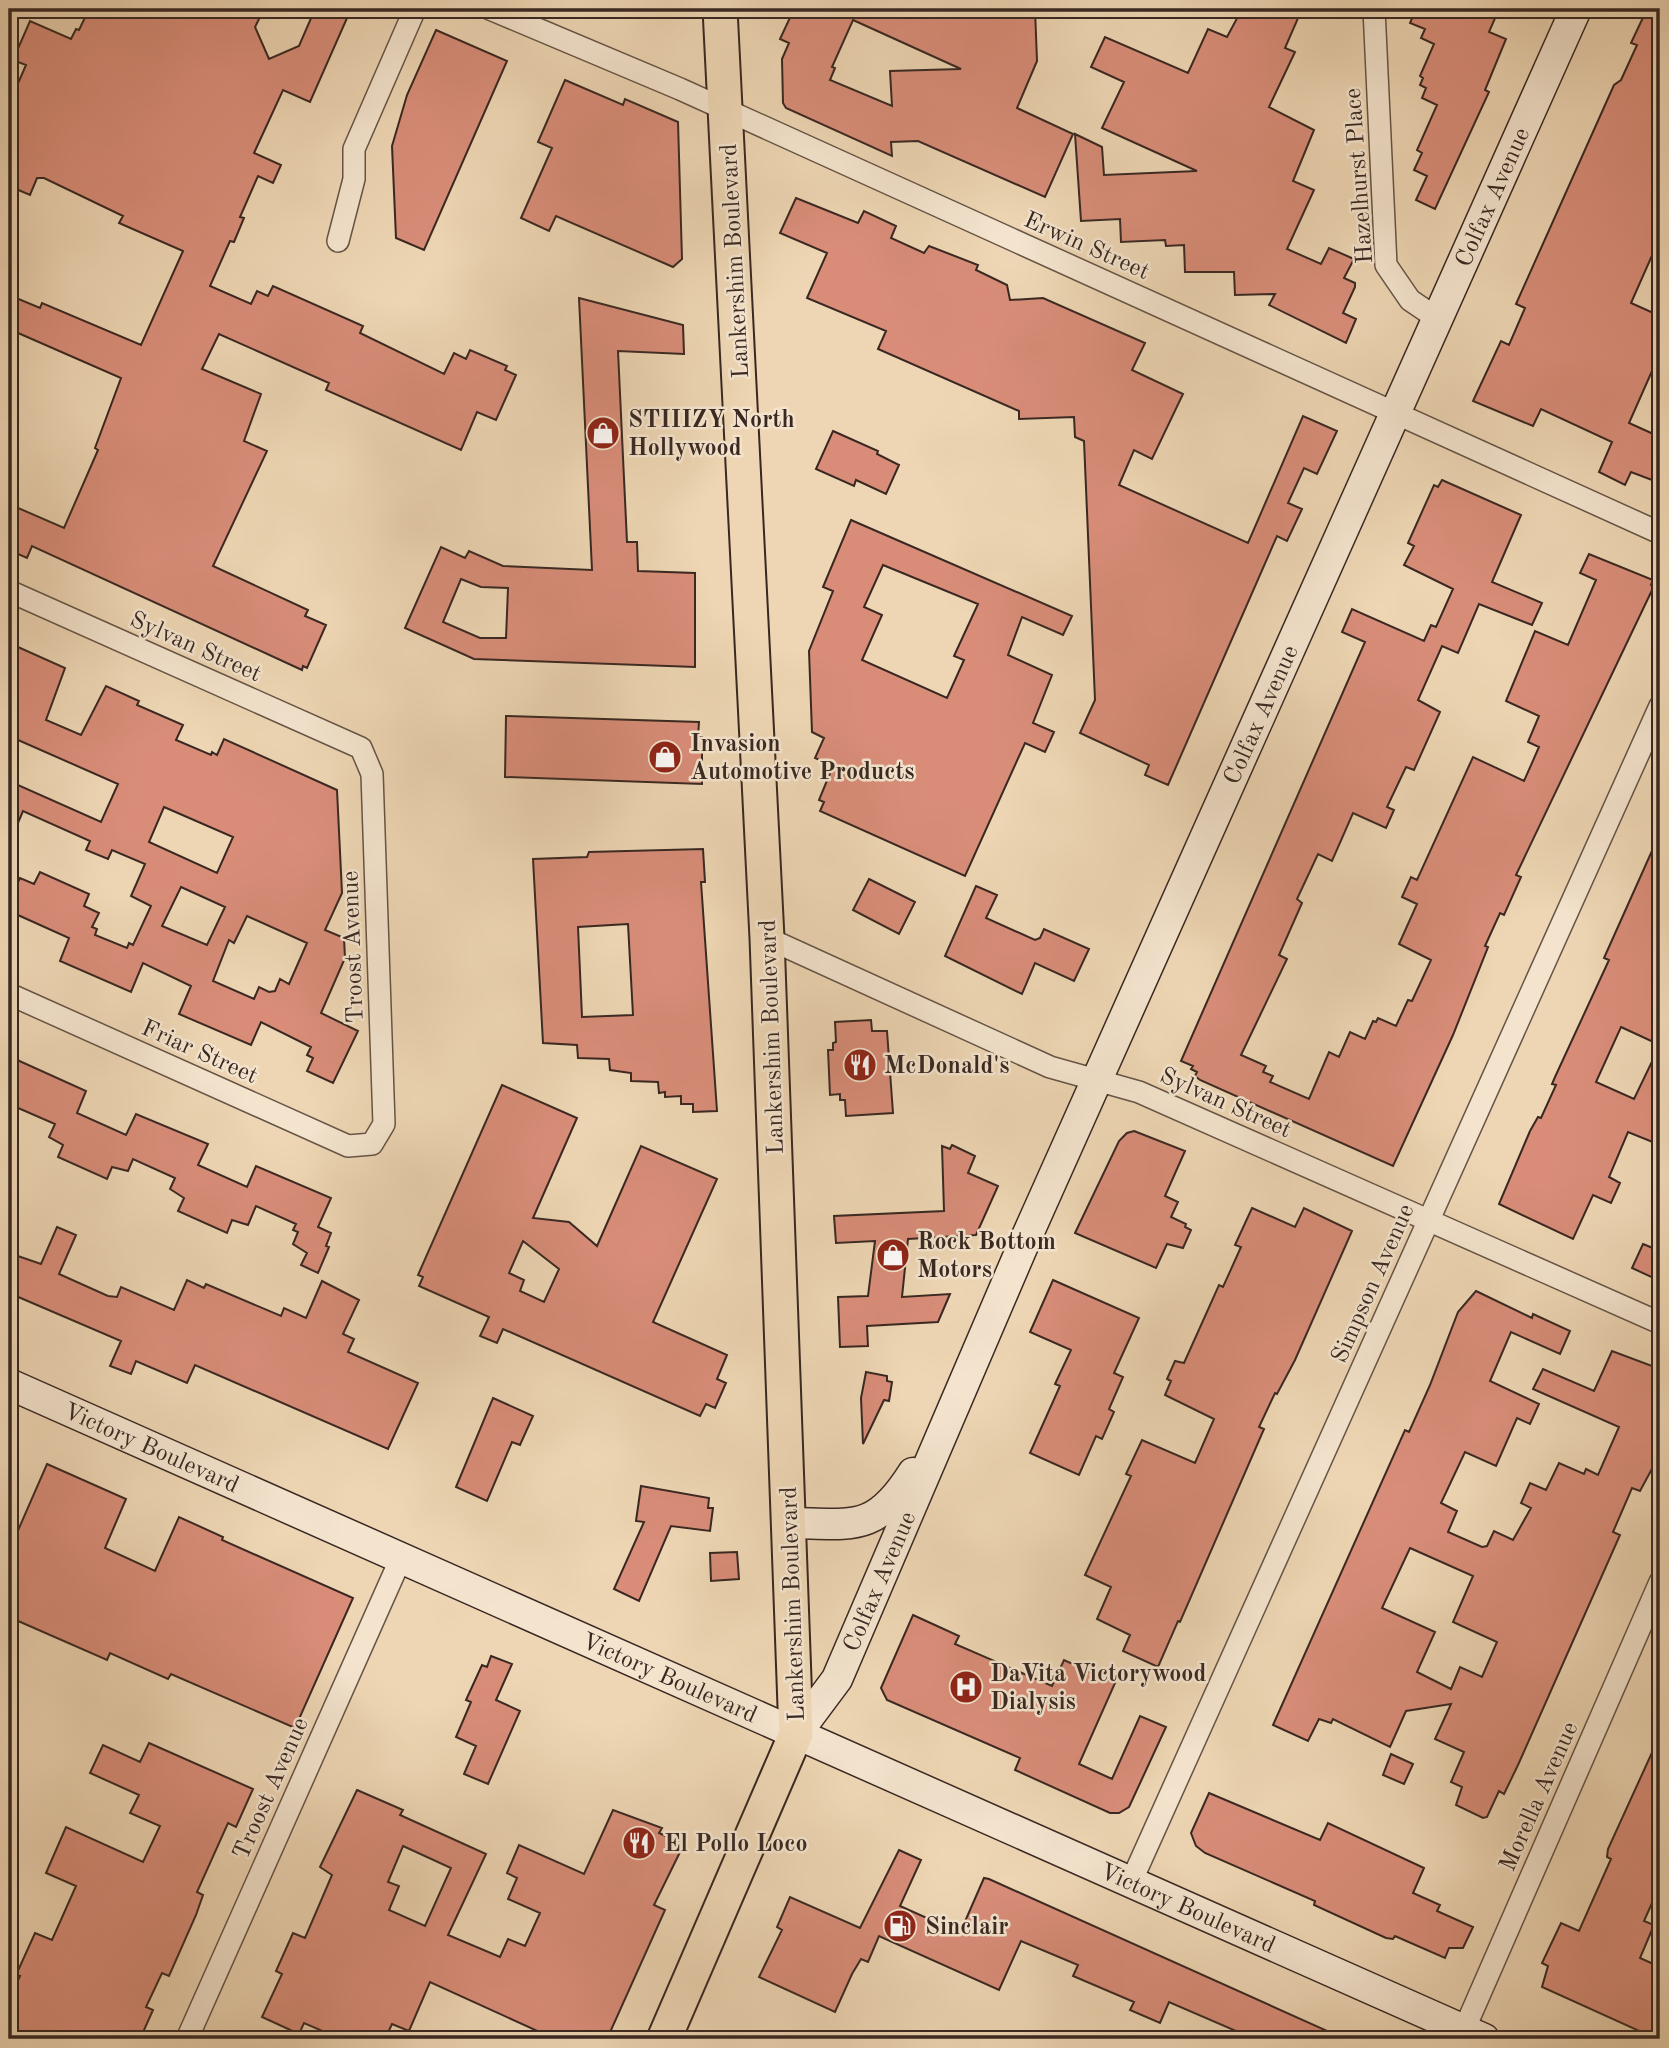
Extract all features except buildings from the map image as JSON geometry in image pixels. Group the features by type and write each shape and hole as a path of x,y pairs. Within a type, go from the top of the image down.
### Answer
{"main road":[{"name":"Lankershim Boulevard","path":"669,2037 796,1734 767,938 720,9"},
{"name":"Colfax Avenue","path":"796,1734 837,1679 1097,1079 1576,9"},
{"name":"Victory Boulevard","path":"9,1384 1474,2035"},
{"name":"Colfax Avenue","path":"790,1523 868,1521 886,1509 901,1492 947,1420"}],"street":[{"path":"338,241 354,179 354,149 415,9"},
{"name":"Erwin Street","path":"490,9 725,111 1660,533"},
{"name":"Hazelhurst Place","path":"1374,9 1386,265 1410,300 1438,319"},
{"name":"Sylvan Street","path":"9,591 361,748"},
{"name":"Simpson Avenue","path":"1131,1882 1660,706"},
{"name":"Troost Avenue","path":"361,748 372,774 383,1110 383,1124 372,1144"},
{"name":"Sylvan Street","path":"767,938 1050,1067 1139,1092 1660,1323"},
{"name":"Friar Street","path":"9,994 348,1146 372,1144"},
{"name":"Troost Avenue","path":"187,2039 401,1558"},
{"name":"Morella Avenue","path":"1474,2035 1660,1582"}],"place":[{"name":"STIIIZY North Hollywood","path":"603,433"},
{"name":"Invasion Automotive Products","path":"665,757"},
{"name":"McDonald's","path":"860,1065"},
{"name":"Rock Bottom Motors","path":"893,1255"},
{"name":"DaVita Victorywood Dialysis","path":"966,1687"},
{"name":"El Pollo Loco","path":"639,1843"},
{"name":"Sinclair","path":"900,1926"}]}
